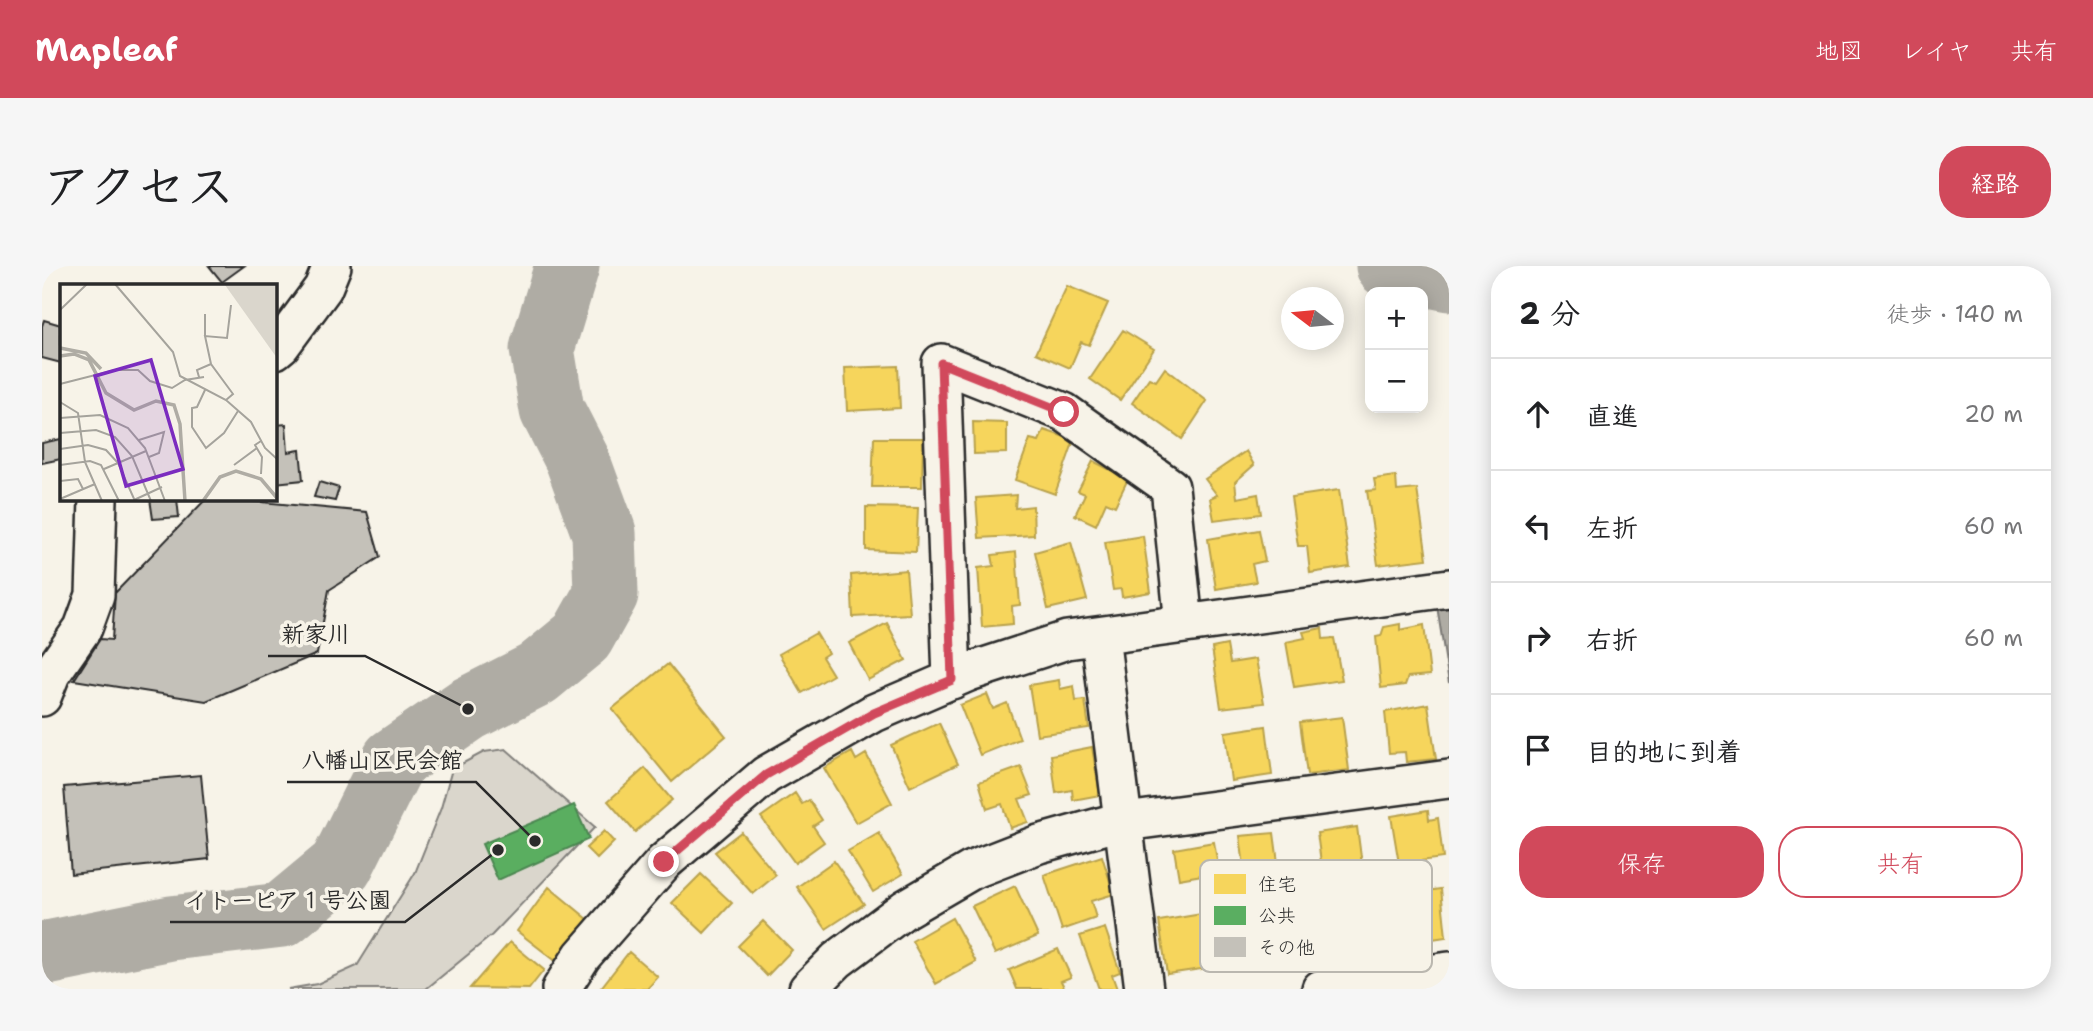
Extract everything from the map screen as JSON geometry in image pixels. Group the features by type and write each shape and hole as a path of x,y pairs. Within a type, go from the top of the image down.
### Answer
{"street":[{"path":"276,349 323,288 332,266"},
{"path":"952,680 941,363 1064,412 1170,487 1184,624"},
{"path":"42,697 51,674 83,628 96,595 98,500"},
{"path":"561,989 582,956 664,862 766,775 874,713 969,673 1067,640 1449,588"},
{"path":"1100,636 1144,989"},
{"path":"808,989 837,960 905,908 972,870 1039,844 1110,824 1449,779"},
{"path":"1321,989 1449,971"}],"shaded area":[{"path":"1449,604 1449,683 1437,606"},
{"path":"506,749 595,827 492,935 426,989 288,989 317,984 357,966 415,873 441,808 452,769 484,752"}],"building: 住宅":[{"path":"1067,286 1108,303 1089,345 1081,342 1070,368 1036,353"},
{"path":"1123,330 1154,349 1120,400 1090,379"},
{"path":"898,366 900,408 847,411 845,368"},
{"path":"1165,368 1207,401 1182,439 1132,403 1149,378 1156,381"},
{"path":"973,422 1007,423 1007,453 974,454"},
{"path":"1044,430 1074,440 1055,494 1015,480 1030,439 1039,441"},
{"path":"874,438 923,438 922,487 872,487"},
{"path":"1246,451 1254,465 1235,482 1237,498 1258,494 1261,514 1214,520 1210,498 1217,495 1205,479"},
{"path":"1093,461 1128,479 1115,506 1106,502 1096,525 1075,515 1085,494 1078,491"},
{"path":"1396,476 1397,491 1417,489 1427,559 1378,565 1367,491 1376,490 1374,479"},
{"path":"1339,490 1350,567 1310,573 1307,546 1298,546 1291,497"},
{"path":"1016,495 1015,508 1033,506 1034,535 979,538 976,498"},
{"path":"866,507 918,508 916,552 866,550"},
{"path":"1259,530 1265,561 1252,564 1256,582 1216,589 1208,539"},
{"path":"1143,536 1151,592 1122,597 1121,589 1113,590 1105,542"},
{"path":"1071,542 1087,600 1048,609 1035,552"},
{"path":"1016,552 1020,605 1012,606 1013,624 982,627 978,568 994,566 992,555"},
{"path":"906,570 910,614 853,617 851,575"},
{"path":"887,623 906,660 868,680 849,643"},
{"path":"1400,624 1400,630 1424,625 1430,675 1408,677 1405,685 1381,688 1376,637 1381,636 1384,627"},
{"path":"1322,628 1323,639 1334,638 1342,680 1294,687 1286,642 1305,638 1303,632"},
{"path":"816,633 828,653 822,657 833,675 802,693 779,654"},
{"path":"1227,645 1230,663 1256,659 1264,703 1221,708 1212,648"},
{"path":"668,664 726,736 672,782 612,709"},
{"path":"1059,680 1060,689 1074,686 1076,701 1085,700 1089,728 1037,735 1029,685"},
{"path":"987,694 993,709 1007,703 1020,739 980,755 960,705"},
{"path":"1428,704 1436,759 1406,762 1405,752 1389,753 1385,712"},
{"path":"1342,717 1349,770 1307,775 1300,722"},
{"path":"939,723 958,764 910,787 891,745"},
{"path":"1266,726 1272,775 1231,781 1225,732"},
{"path":"1092,747 1100,795 1073,800 1072,790 1056,793 1051,755"},
{"path":"852,752 856,760 866,754 892,803 856,823 824,768"},
{"path":"1021,767 1032,795 1019,799 1028,822 1010,828 1002,804 987,809 979,782"},
{"path":"645,768 672,800 635,832 608,801"},
{"path":"795,793 802,804 809,800 822,820 813,826 824,842 795,863 761,817"},
{"path":"1428,810 1429,820 1438,818 1443,858 1398,860 1391,816"},
{"path":"1357,827 1361,860 1321,860 1317,833"},
{"path":"604,831 614,842 597,859 586,848"},
{"path":"741,832 776,875 753,894 715,852"},
{"path":"879,833 903,874 873,892 848,851"},
{"path":"1274,833 1278,860 1243,860 1240,836"},
{"path":"1214,842 1217,860 1200,860 1200,875 1179,879 1174,849"},
{"path":"1102,856 1114,894 1091,901 1096,918 1062,930 1044,875"},
{"path":"834,861 864,904 826,929 797,887"},
{"path":"701,874 732,903 704,933 672,903"},
{"path":"1015,886 1038,936 995,954 972,906"},
{"path":"549,887 589,920 557,962 517,931"},
{"path":"1441,889 1446,937 1432,939 1432,890"},
{"path":"1200,914 1200,969 1167,974 1159,921"},
{"path":"952,918 976,962 936,984 912,941"},
{"path":"763,921 792,950 767,976 738,946"},
{"path":"1105,928 1120,972 1112,975 1117,989 1099,989 1080,936"},
{"path":"510,942 544,970 529,989 470,988"},
{"path":"1058,949 1071,977 1061,981 1065,989 1017,989 1009,970"},
{"path":"629,952 658,977 649,989 600,989"}],"building: 公共":[{"path":"574,805 589,839 498,880 482,844"}],"building: その他":[{"path":"209,266 244,266 222,282"},
{"path":"44,320 60,325 60,363 42,358"},
{"path":"286,424 288,452 300,450 303,480 276,483 276,425"},
{"path":"60,439 60,459 42,463 42,443"},
{"path":"319,482 339,488 335,501 314,497"},
{"path":"150,500 177,500 179,517 153,519"},
{"path":"205,500 241,500 367,512 380,557 329,590 317,654 206,701 74,680 100,639 112,640 115,593"},
{"path":"201,775 209,859 71,874 64,787"}],"waterway":[{"path":"42,954 171,928 282,915 341,866 394,760 468,709 537,674 582,637 606,594 604,533 577,459 552,410 542,349 567,266"},
{"path":"1388,266 1449,279"}],"place":[{"name":"新家川","path":"468,709"},
{"name":"八幡山区民会館","path":"535,841"},
{"name":"イトーピア１号公園","path":"498,850"}],"route":[{"path":"664,862 766,775 874,713 952,680 941,363 1064,412"}]}
